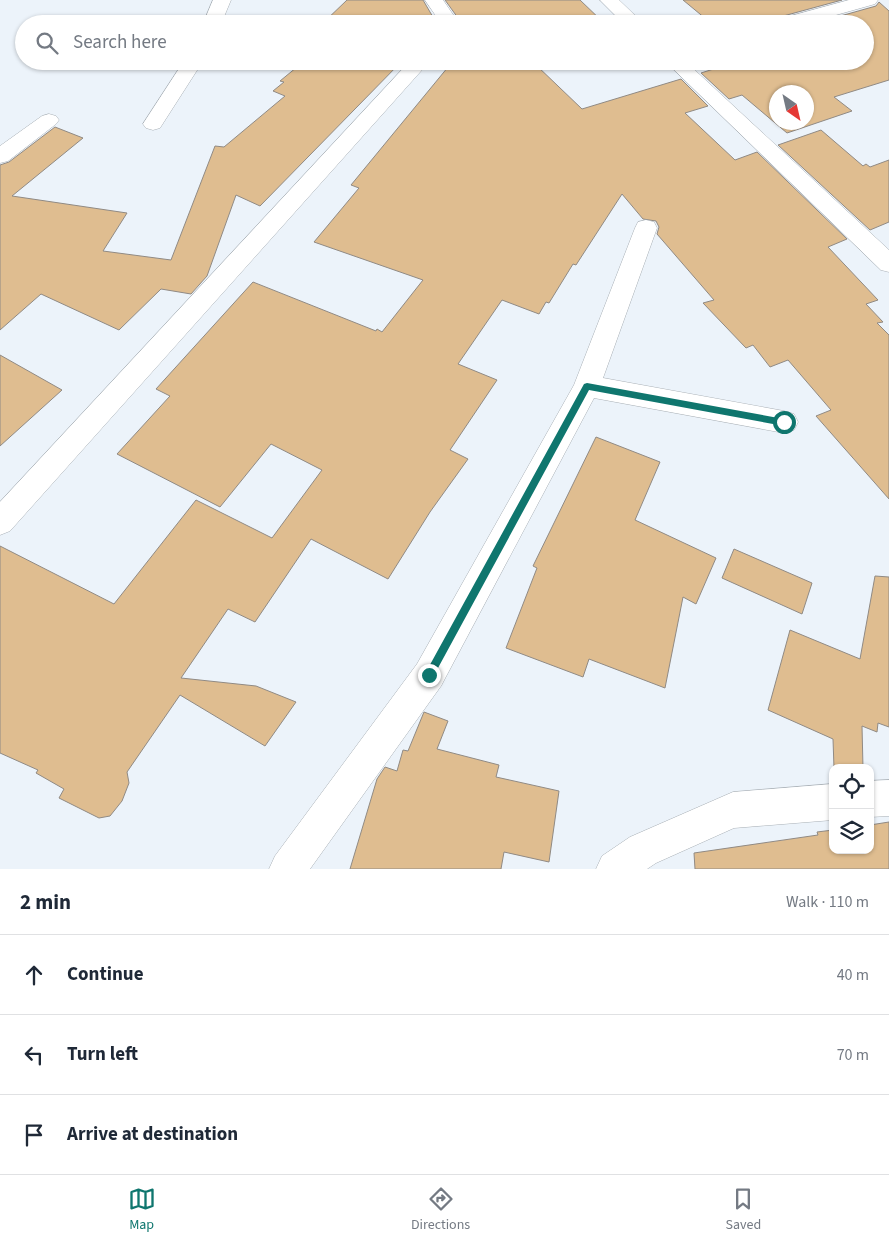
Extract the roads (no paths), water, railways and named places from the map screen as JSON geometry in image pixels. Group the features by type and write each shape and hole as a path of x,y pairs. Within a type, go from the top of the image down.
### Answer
{"street":[{"path":"216,15 222,0"},
{"path":"434,0 444,15"},
{"path":"609,0 625,15"},
{"path":"815,15 869,0"},
{"path":"153,124 188,70"},
{"path":"0,522 413,70"},
{"path":"684,70 888,262"},
{"path":"0,156 49,120"},
{"path":"288,869 429,675 587,386 646,228"},
{"path":"587,386 784,422"},
{"path":"874,799 889,798"},
{"path":"615,869 643,850 733,810 829,802"}]}
